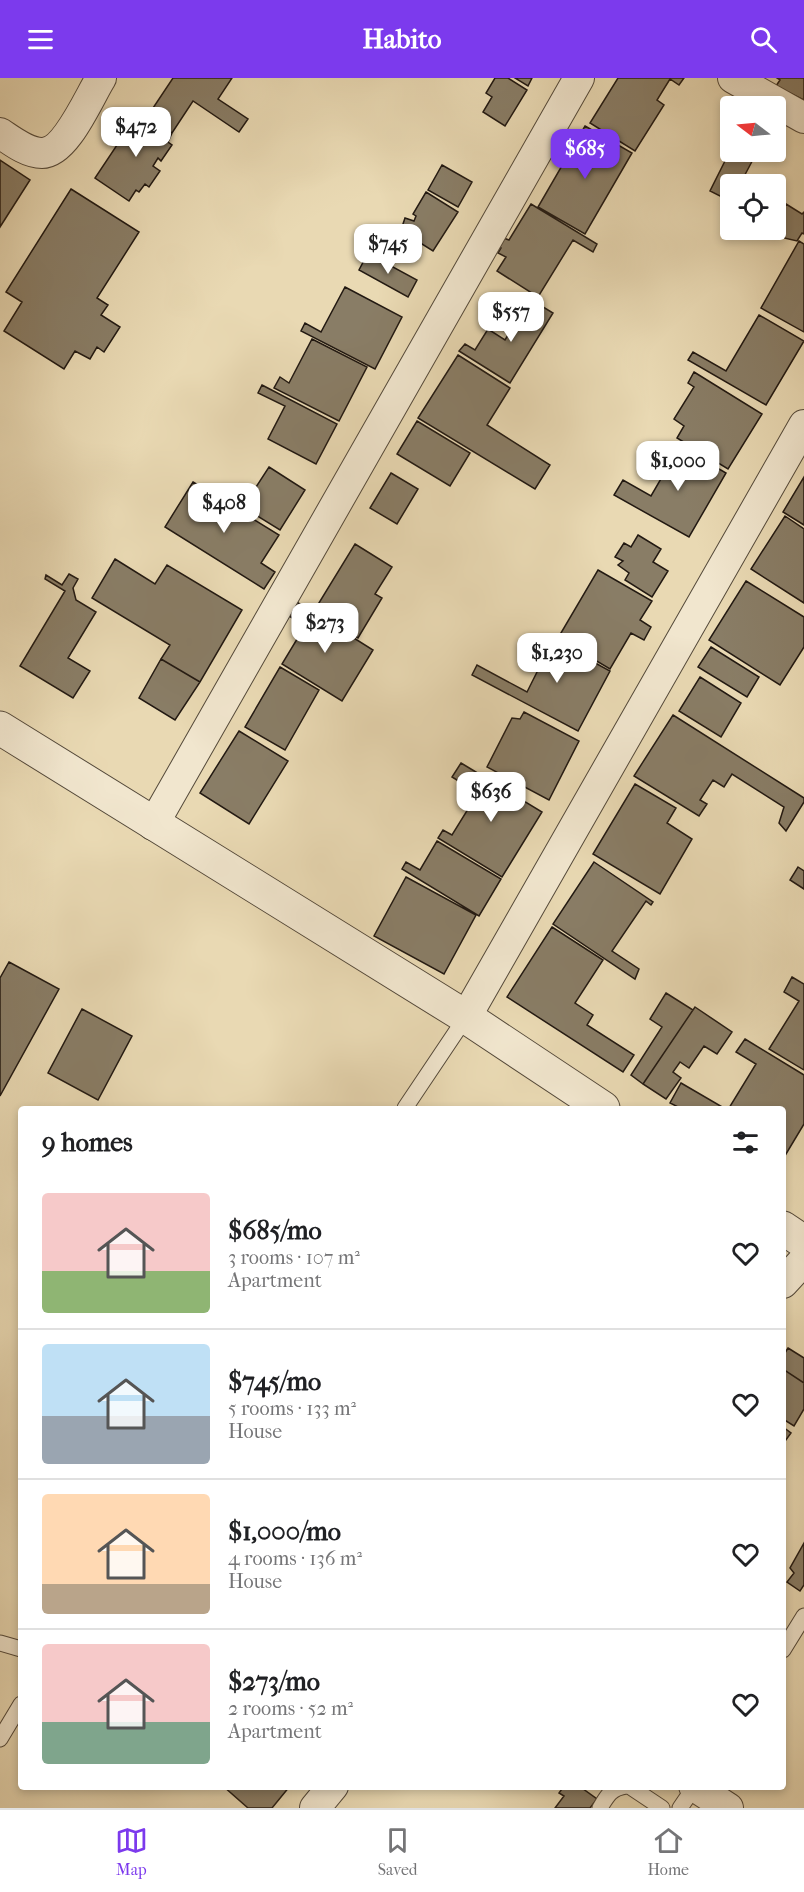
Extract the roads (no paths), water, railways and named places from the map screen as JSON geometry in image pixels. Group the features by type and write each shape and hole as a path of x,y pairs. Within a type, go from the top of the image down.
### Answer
{"street":[{"path":"0,133 22,147 43,153 62,145 101,78"},
{"path":"153,825 579,78"},
{"path":"734,78 804,118"},
{"path":"466,1017 804,425"},
{"path":"0,728 466,1017 600,1106"},
{"path":"786,1230 804,1242"},
{"path":"786,1280 804,1260"},
{"path":"315,1808 330,1790"},
{"path":"700,1790 728,1808"}],"lane":[{"path":"406,1106 466,1017"},
{"path":"786,1645 804,1616"},
{"path":"0,1643 18,1647"},
{"path":"0,1739 18,1709"},
{"path":"600,1808 614,1790"},
{"path":"634,1790 662,1808"},
{"path":"680,1808 693,1790"}]}
